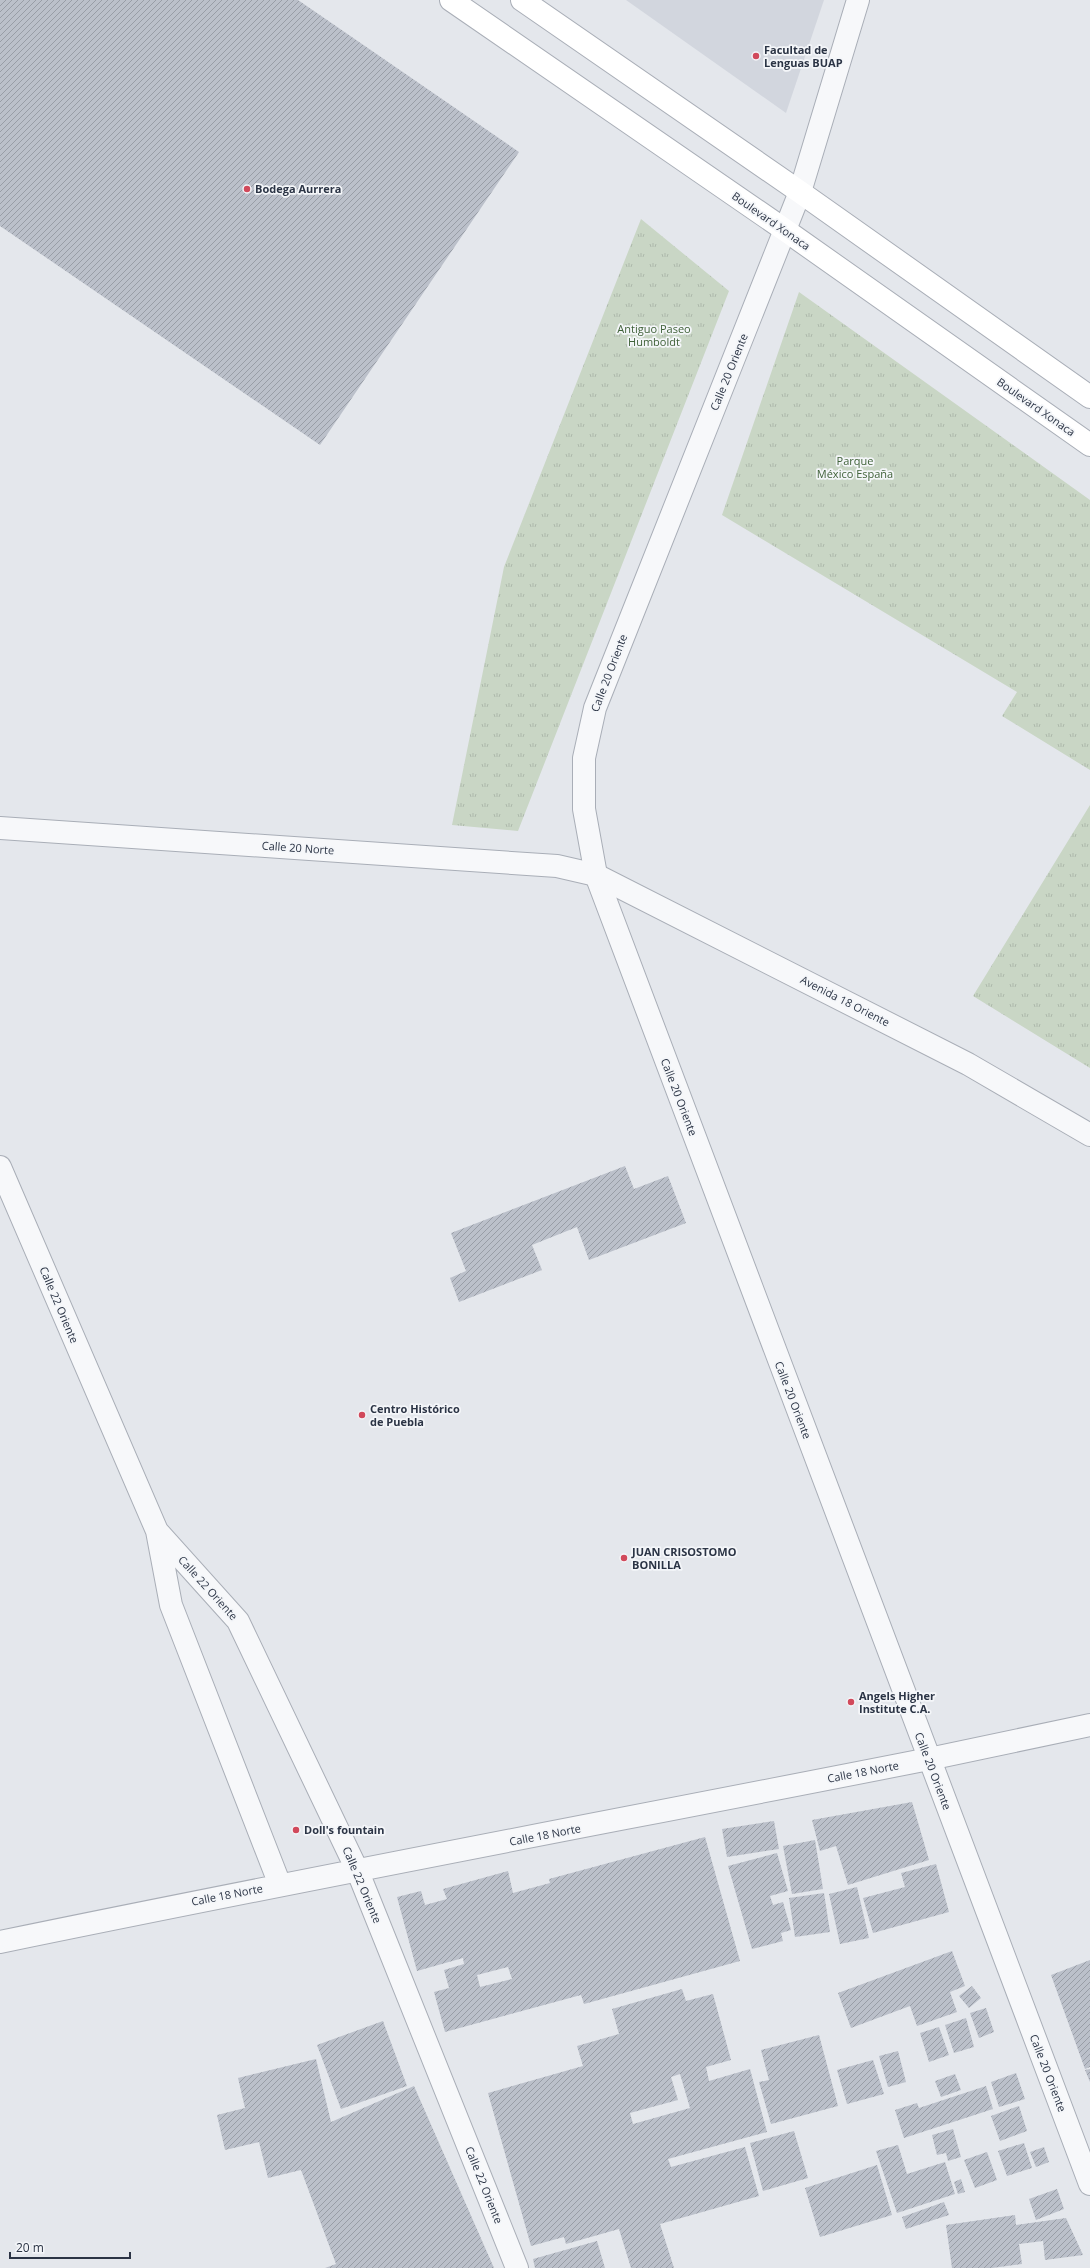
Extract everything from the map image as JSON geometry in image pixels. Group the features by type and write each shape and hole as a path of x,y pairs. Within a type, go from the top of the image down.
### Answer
{"main road":[{"name":"Boulevard Xonaca","path":"451,0 785,230 1090,445"},
{"path":"522,0 800,192 1090,397"}],"street":[{"name":"Calle 20 Oriente","path":"858,0 800,192 595,708 584,758 584,809 596,875 1090,2184"},
{"name":"Calle 20 Norte","path":"0,828 557,866 596,875"},
{"name":"Avenida 18 Oriente","path":"596,875 968,1064 1090,1134"},
{"name":"Calle 22 Oriente","path":"0,1167 157,1531 171,1606 280,1885"},
{"name":"Calle 22 Oriente","path":"157,1531 238,1621 358,1872 517,2268"},
{"name":"Calle 18 Norte","path":"0,1942 280,1885 358,1872 929,1759 1090,1725"}],"shaded area":[{"name":"Facultad de Lenguas BUAP","path":"626,0 824,0 786,113"}],"green space":[{"name":"Antiguo Paseo Humboldt","path":"641,219 729,291 518,831 452,825 504,567"},
{"name":"Parque México España","path":"799,292 1090,500 1090,770 1002,716 1017,692 722,515"},
{"path":"1090,805 1090,1068 973,996"}],"building":[{"name":"Bodega Aurrera","path":"0,0 298,0 519,152 320,445 0,226"},
{"path":"625,1166 634,1189 668,1176 686,1223 589,1260 577,1227 532,1245 542,1270 459,1302 450,1278 466,1271 451,1233"},
{"path":"912,1802 929,1860 848,1885 836,1846 820,1851 812,1820"},
{"path":"774,1821 779,1849 727,1857 722,1829"},
{"path":"705,1837 740,1961 584,2004 581,1995 445,2032 434,1992 449,1988 444,1970 464,1964 463,1958 417,1971 397,1897 421,1891 425,1905 447,1899 443,1889 508,1871 513,1893 550,1883 549,1879","holes":["508,1967 512,1979 480,1987 477,1975"]},
{"path":"815,1840 823,1889 792,1894 783,1846"},
{"path":"777,1853 788,1891 770,1896 773,1905 783,1902 791,1930 781,1933 783,1941 752,1949 728,1866"},
{"path":"936,1864 949,1912 873,1933 863,1898 905,1887 901,1873"},
{"path":"857,1887 869,1938 840,1944 829,1894"},
{"path":"824,1893 830,1932 795,1937 789,1898"},
{"path":"952,1951 965,1986 950,1992 957,2012 917,2026 910,2006 851,2028 838,1993"},
{"path":"1090,1960 1090,2067 1085,2069 1051,1975"},
{"path":"972,1986 981,1998 969,2008 959,1996"},
{"path":"682,1989 686,2001 713,1994 731,2060 706,2067 709,2081 750,2069 767,2132 668,2159 671,2167 745,2147 759,2196 660,2224 674,2268 631,2268 619,2229 566,2244 564,2237 531,2246 488,2093 583,2066 577,2046 619,2034 612,2009","holes":["680,2074 690,2108 633,2124 630,2113 678,2100 671,2077"]},
{"path":"986,2008 994,2032 979,2038 970,2013"},
{"path":"966,2018 974,2047 954,2053 945,2025"},
{"path":"383,2021 407,2086 341,2109 317,2045"},
{"path":"939,2027 949,2055 929,2062 920,2033"},
{"path":"819,2035 838,2106 771,2124 759,2082 769,2080 761,2050"},
{"path":"898,2051 906,2082 888,2087 879,2056"},
{"path":"316,2059 331,2122 414,2086 494,2268 325,2268 336,2264 301,2170 268,2178 259,2142 225,2150 217,2115 245,2108 238,2078"},
{"path":"873,2060 884,2094 847,2104 837,2070"},
{"path":"1090,2069 1090,2082 1085,2070"},
{"path":"1016,2073 1025,2099 999,2107 991,2082"},
{"path":"955,2074 961,2090 941,2097 935,2081"},
{"path":"986,2086 993,2109 904,2138 895,2110 917,2103 919,2108"},
{"path":"1019,2106 1027,2131 1000,2141 991,2116"},
{"path":"953,2129 961,2157 948,2161 946,2153 937,2155 932,2135"},
{"path":"794,2131 808,2178 763,2191 750,2143"},
{"path":"1024,2143 1032,2168 1007,2176 998,2151"},
{"path":"898,2145 907,2174 945,2162 955,2194 897,2213 876,2151"},
{"path":"1044,2147 1049,2162 1036,2167 1030,2152"},
{"path":"987,2152 997,2180 975,2188 964,2160"},
{"path":"877,2165 892,2215 820,2237 805,2188"},
{"path":"961,2179 965,2192 958,2194 954,2182"},
{"path":"1057,2189 1064,2209 1036,2220 1029,2199"},
{"path":"944,2202 949,2215 906,2229 902,2217"},
{"path":"1015,2215 1016,2225 1066,2218 1083,2255 1045,2260 1043,2241 1019,2244 1022,2264 992,2268 952,2268 946,2225"},
{"path":"597,2241 605,2268 535,2268 533,2259"}],"place":[{"name":"Facultad de Lenguas BUAP","path":"756,56"},
{"name":"Bodega Aurrera","path":"247,189"},
{"name":"Centro Histórico de Puebla","path":"362,1415"},
{"name":"JUAN CRISOSTOMO BONILLA","path":"624,1558"},
{"name":"Angels Higher Institute C.A.","path":"851,1702"},
{"name":"Doll's fountain","path":"296,1830"}]}
